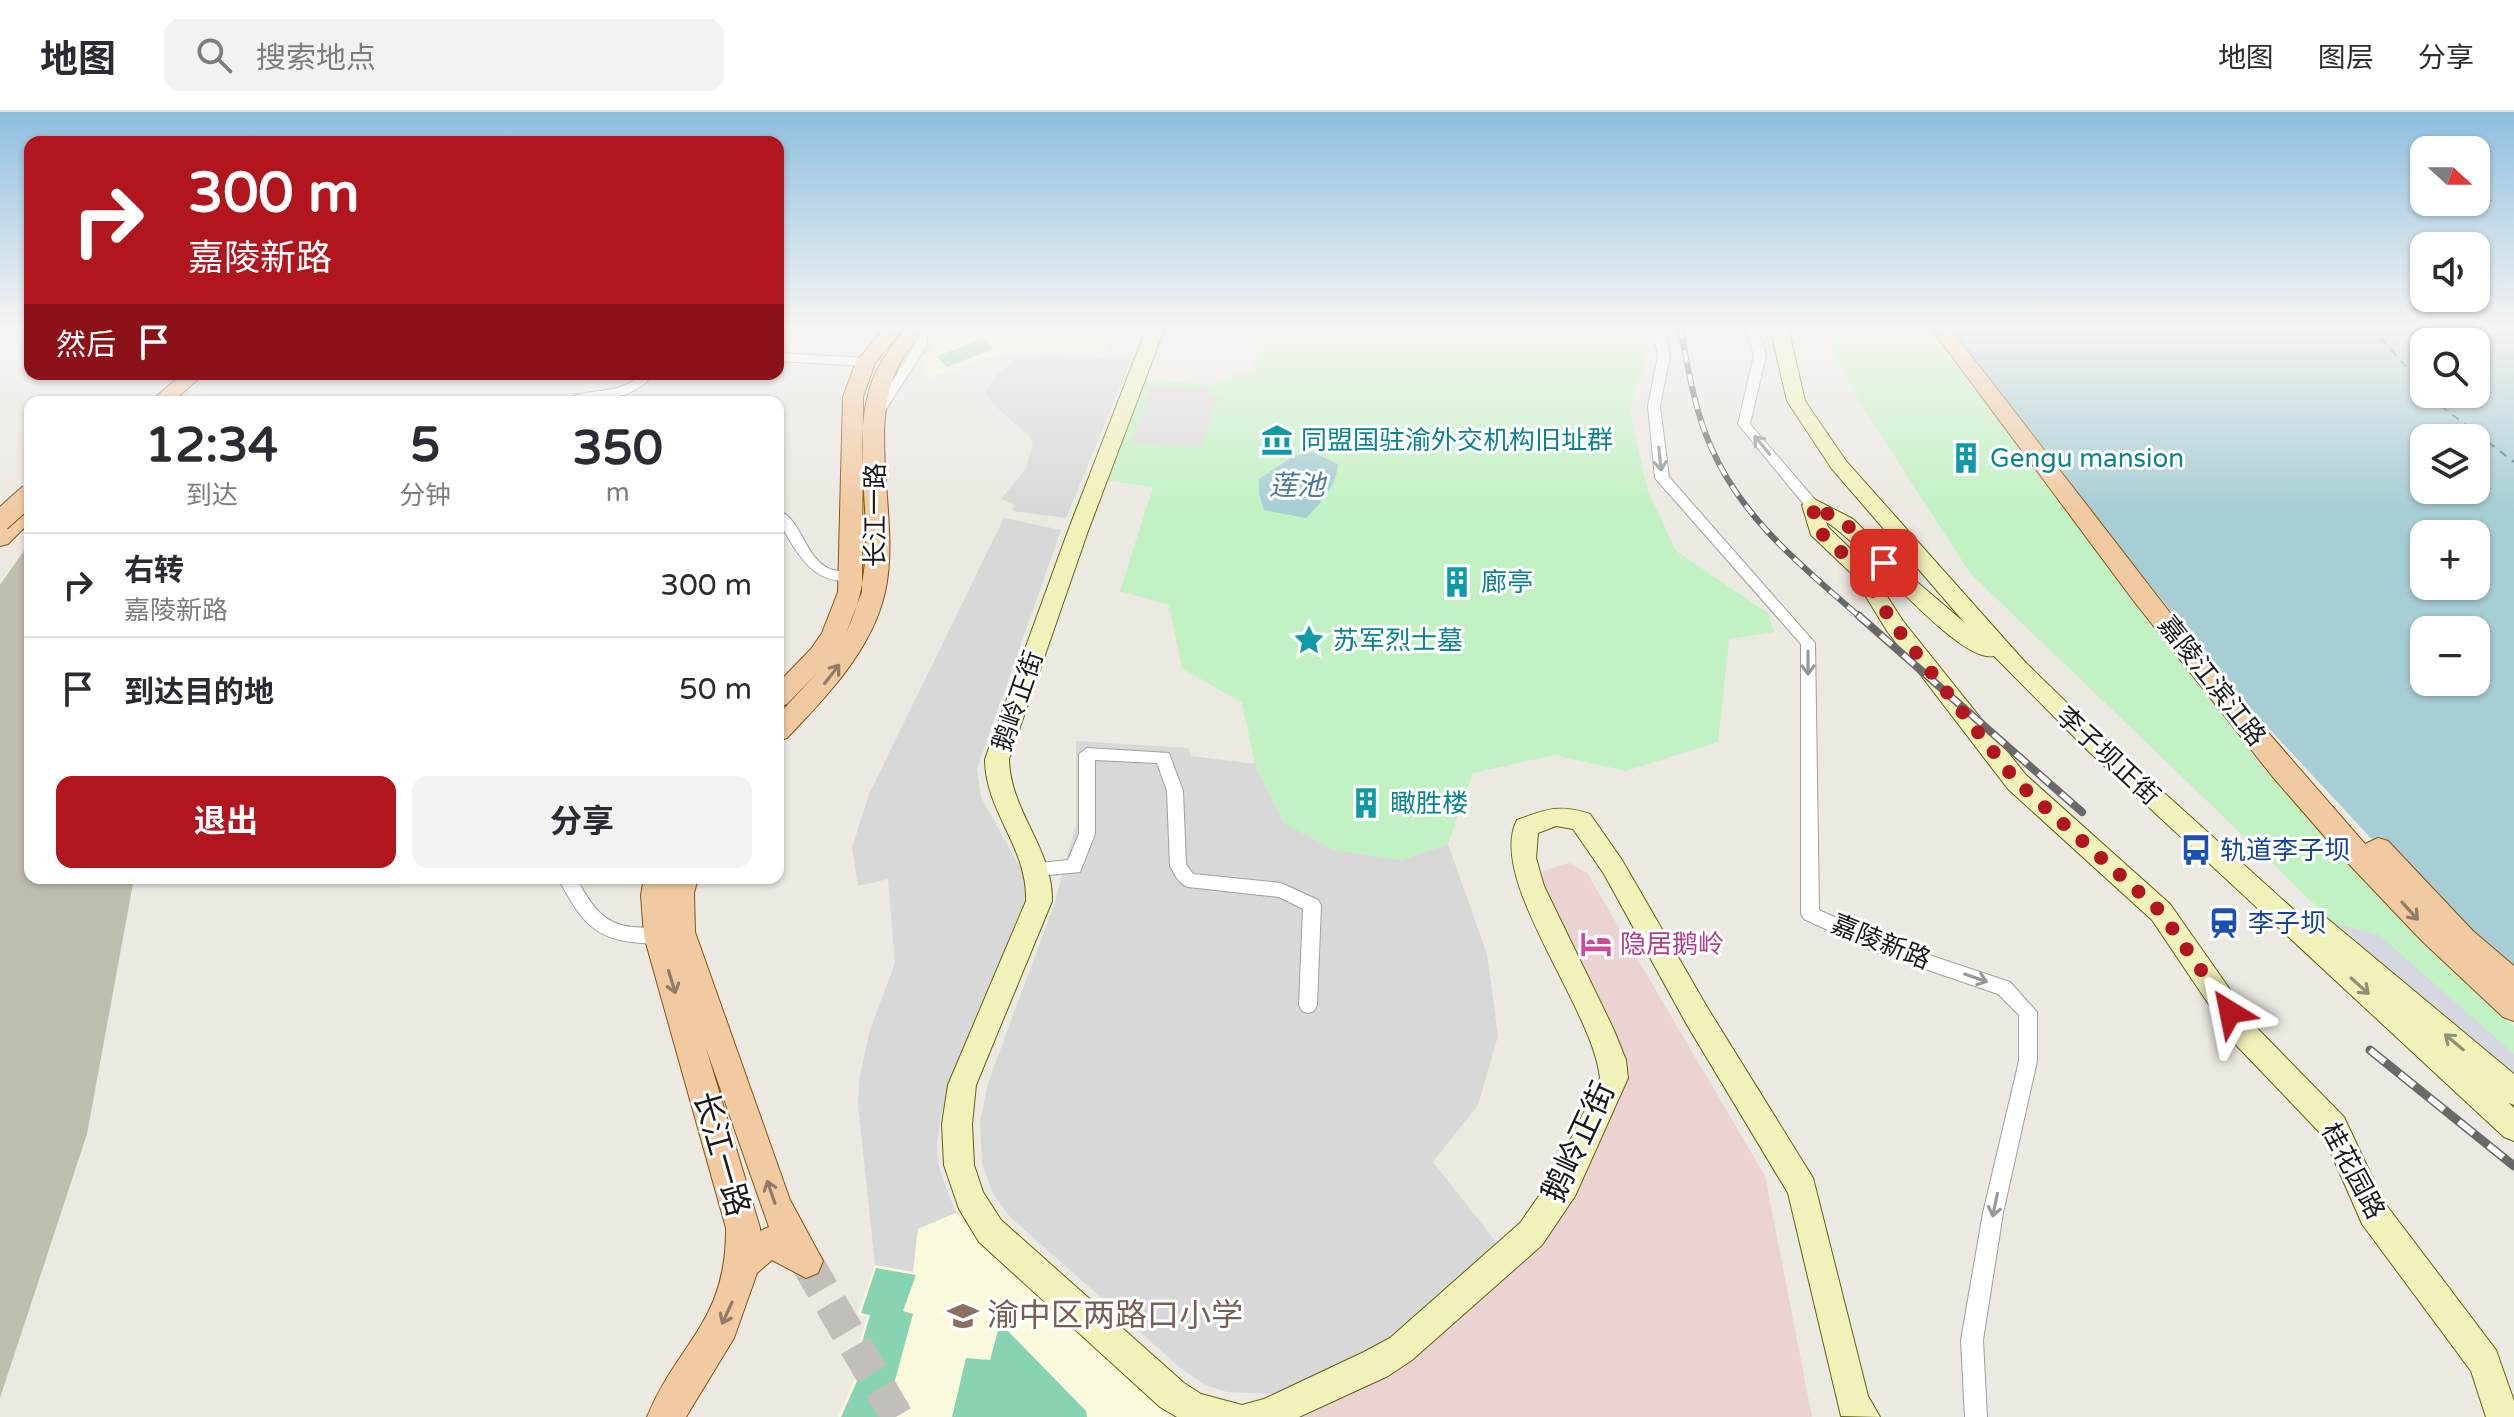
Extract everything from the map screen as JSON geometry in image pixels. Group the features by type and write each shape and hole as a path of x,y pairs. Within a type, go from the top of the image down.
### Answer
{"main road":[{"name":"长江一路","path":"784,692 802,676 833,635 850,592 853,397 856,388"},
{"name":"长江一路","path":"784,724 843,660 856,638 874,590 878,565 875,418 880,388"},
{"name":"嘉陵江滨江路","path":"1986,388 2277,765 2443,946 2514,1008"},
{"name":"嘉陵江滨江路","path":"2004,388 2295,761 2463,940 2514,984"},
{"path":"0,521 24,499"},
{"path":"0,539 24,515"},
{"name":"长江一路","path":"657,884 658,936 743,1228 743,1264 735,1295 716,1336 665,1417"},
{"name":"长江一路","path":"682,884 681,932 776,1207 806,1261 772,1242 752,1253 743,1264"}],"street":[{"path":"589,396 635,388"},
{"name":"鹅岭正街","path":"1133,388 997,759 995,776 999,791 1038,869 1042,885 1039,901 962,1085 957,1124 959,1165 970,1199 990,1231 1172,1395 1195,1409 1232,1417"},
{"name":"嘉陵新路","path":"1658,388 1654,406 1662,478 1808,643 1810,914 1879,946 2004,988 2028,1012 2028,1061 1993,1213 1972,1340 1976,1417"},
{"path":"1752,388 1744,424 1812,505 1846,524 1902,581 1966,636 2017,668"},
{"name":"李子坝正街","path":"1793,388 1796,401 1839,465 2017,668 2093,742 2514,1127"},
{"name":"李子坝正街","path":"1809,388 1858,468 2035,667 2114,745 2208,829 2331,938 2514,1092"},
{"name":"桂花园路","path":"1812,505 1818,530 1859,569 1895,626 2017,782 2161,912 2247,1037 2334,1127 2373,1213 2484,1362 2503,1417"},
{"path":"0,521 0,530"},
{"path":"784,524 800,552 823,572 834,577 851,576"},
{"path":"1038,869 1074,867 1087,834 1087,754 1163,757 1175,791 1178,866 1188,880 1281,890 1312,905 1308,1005"},
{"name":"鹅岭正街","path":"1253,1417 1266,1415 1363,1371 1401,1349 1531,1234 1564,1186 1614,1078 1612,1060 1599,1028 1531,886 1523,858 1526,827 1555,816 1581,821 1613,867 1697,1016 1802,1188 1853,1404 1863,1417"},
{"path":"570,884 593,923 617,936 658,936"}],"shaded area":[{"path":"989,388 1120,388 1066,518 1013,511 1014,504 1001,499 1026,469 1033,443 993,404 986,392"},
{"path":"1151,388 1204,389 1218,398 1201,448 1131,443"},
{"path":"1004,518 1061,530 977,769 981,797 1023,873 1027,886 1024,901 941,1114 937,1146 939,1168 956,1213 918,1229 913,1272 875,1265 858,1104 859,1080 870,1030 895,963 888,879 858,886 852,848 869,794"},
{"path":"24,551 24,884 133,884 87,1134 0,1398 0,585"},
{"path":"1076,741 1188,748 1191,756 1255,764 1285,824 1401,860 1448,844 1487,954 1498,1036 1478,1105 1433,1162 1500,1247 1392,1339 1369,1353 1274,1394 1227,1392 1205,1385 1184,1371 1010,1217 992,1192 982,1163 980,1122 988,1083 1054,905 1076,824"},
{"path":"1569,863 1587,873 1765,1176 1812,1417 1288,1417 1559,1218 1620,1100 1623,1078 1543,890 1543,871"},
{"path":"2337,924 2379,935 2514,1054 2514,1079"},
{"name":"渝中区两路口小学","path":"956,1213 978,1240 1171,1411 1168,1417 838,1417 857,1374 850,1372 867,1317 857,1315 875,1265 913,1272 918,1229"}],"green space":[{"path":"1139,388 1637,388 1630,410 1647,489 1676,551 1768,613 1774,632 1729,639 1718,742 1626,771 1555,755 1473,773 1448,844 1401,860 1334,850 1285,824 1255,764 1242,703 1182,668 1169,605 1120,591 1153,487 1103,480"},
{"path":"1852,388 1973,388 2261,766 2423,944 2514,1026 2514,1078 2336,925 1970,573"},
{"path":"876,1268 916,1275 903,1311 913,1314 885,1417 841,1417 861,1372 854,1370 870,1315 861,1313"},
{"path":"1000,1323 1086,1411 1087,1417 952,1417 966,1358 990,1360"}],"water":[{"path":"1993,388 2410,388 2410,408 2490,408 2490,388 2514,388 2514,992 2236,693"},
{"name":"莲池","path":"1312,452 1338,464 1334,480 1323,500 1306,518 1264,510 1259,479 1294,456"}],"ferry route":[{"path":"2444,408 2514,462"}],"tunnel":[{"path":"806,1261 897,1417"}],"railway":[{"path":"1692,388 1711,447 1739,497 1776,540 1860,617"},
{"path":"1858,615 2082,812"},
{"path":"2370,1050 2514,1166"}],"place":[{"name":"同盟国驻渝外交机构旧址群","path":"1277,440"},
{"name":"Gengu mansion","path":"1966,458"},
{"name":"廊亭","path":"1457,582"},
{"name":"苏军烈士墓","path":"1309,640"},
{"name":"瞰胜楼","path":"1366,803"},
{"name":"轨道李子坝","path":"2196,850"},
{"name":"李子坝","path":"2224,923"},
{"name":"隐居鹅岭","path":"1596,944"},
{"name":"渝中区两路口小学","path":"963,1316"}],"route":[{"path":"1884,563 1846,524 1812,505 1818,530 1859,569 1895,626 2017,782 2161,912 2230,1012"}]}
